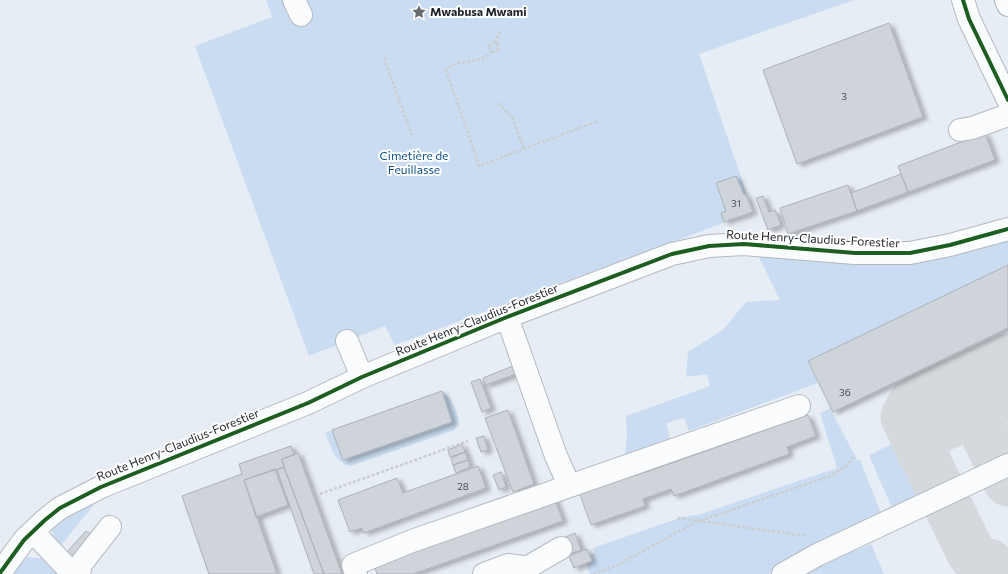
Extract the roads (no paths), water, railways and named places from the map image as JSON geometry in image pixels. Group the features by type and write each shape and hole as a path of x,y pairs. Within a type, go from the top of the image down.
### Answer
{"street":[{"path":"963,0 969,19 1008,100"},
{"path":"1006,0 1008,5"},
{"path":"960,130 972,128 1008,114"},
{"name":"Route Henry-Claudius-Forestier","path":"0,573 24,540 60,508 101,487 308,403 362,377 507,317 672,254 709,246 744,244 855,253 892,254 930,249 1008,229"},
{"path":"507,317 556,456 569,485"},
{"path":"347,340 362,377"},
{"path":"356,574 353,565 412,541 799,406"},
{"path":"782,574 824,552 1008,465"},
{"path":"79,574 81,564 110,527"},
{"path":"33,532 73,574"},
{"path":"484,574 508,565 525,571 561,548"}],"place":[{"name":"Mwabusa Mwami","path":"419,12"}],"park label":[{"name":"Cimetière de Feuillasse","path":"414,163"}]}
